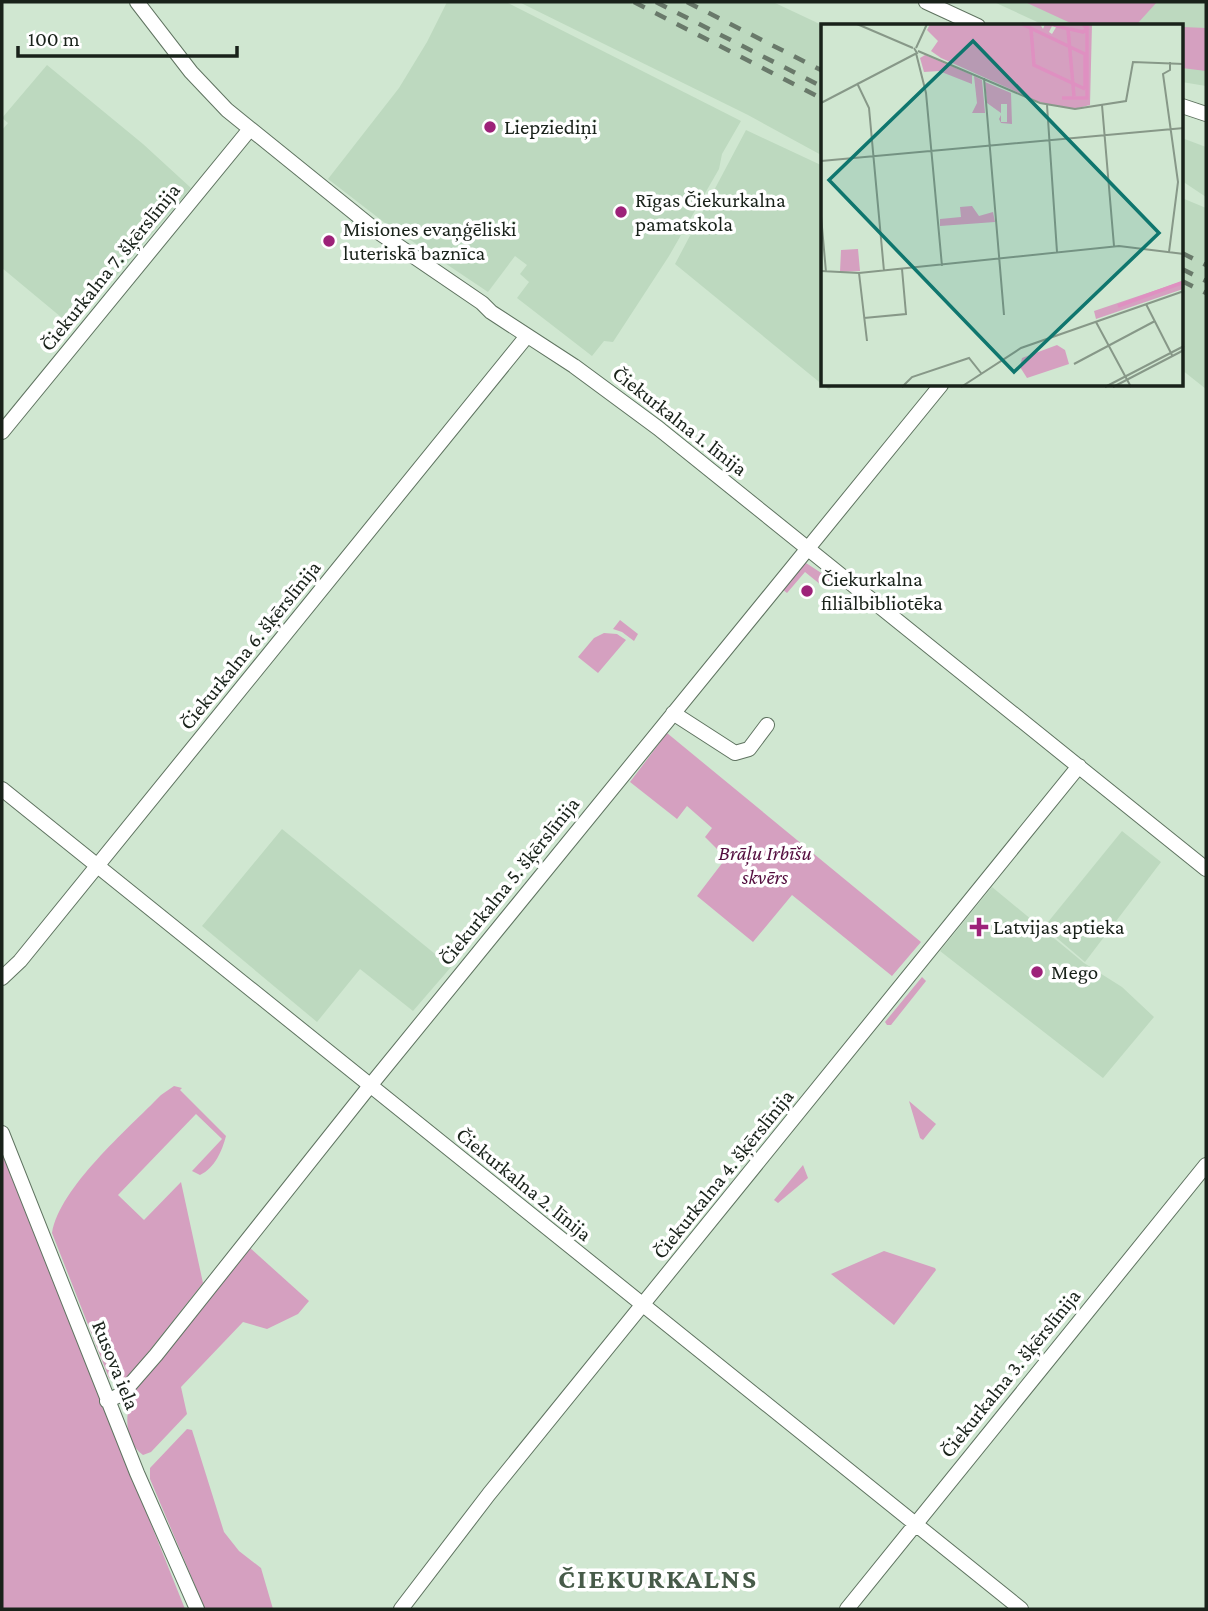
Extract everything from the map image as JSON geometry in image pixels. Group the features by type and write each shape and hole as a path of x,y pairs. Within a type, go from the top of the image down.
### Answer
{"street":[{"name":"Čiekurkalna 1. līnija","path":"137,2 191,72 227,110 250,129 379,232 527,337 574,366 658,428 1206,869"},
{"path":"926,2 974,24"},
{"path":"1184,107 1206,114"},
{"name":"Čiekurkalna 7. šķērslīnija","path":"2,432 250,129"},
{"name":"Čiekurkalna 6. šķērslīnija","path":"2,978 20,961 527,337"},
{"name":"Čiekurkalna 5. šķērslīnija","path":"107,1401 122,1394 156,1355 370,1086 939,387"},
{"path":"673,713 735,753 749,749 767,725"},
{"name":"Čiekurkalna 4. šķērslīnija","path":"401,1609 481,1504 1079,766"},
{"name":"Čiekurkalna 2. līnija","path":"2,789 1021,1609"},
{"name":"Rusova iela","path":"2,1133 107,1401 197,1609"},
{"name":"Čiekurkalna 3. šķērslīnija","path":"847,1609 1206,1165"}],"shaded area":[{"name":"Liepziediņi","path":"447,2 506,2 741,121 722,154 719,169 669,256 613,342 604,341 592,356 517,298 529,282 520,274 527,265 515,256 488,292 385,223 328,179 399,88"},
{"path":"519,2 773,2 821,25 821,155 748,115"},
{"path":"994,2 1206,2 1206,86 1184,82 1184,24 1042,24"},
{"path":"47,65 143,144 191,188 73,327 2,268 2,130 8,123 2,118"},
{"path":"746,130 821,165 821,383 675,264"},
{"path":"1184,139 1206,147 1206,197 1184,182"},
{"path":"1184,199 1206,208 1206,389 1184,372"},
{"path":"282,829 451,967 413,1011 360,969 317,1022 202,926"},
{"path":"1122,831 1161,862 1085,962 1044,927"},
{"path":"992,887 1084,963 1122,987 1154,1017 1103,1078 940,951"}],"green space":[{"path":"1025,2 1157,2 1135,24 1073,24"},
{"path":"1184,27 1206,28 1206,71 1184,68"},
{"path":"806,563 829,578 830,583 826,589 805,572 787,593 782,589 802,564"},
{"path":"620,620 638,634 634,641 613,629"},
{"path":"604,633 617,634 626,640 598,673 578,657 594,638"},
{"name":"Brāļu Irbīšu skvērs","path":"667,733 921,942 892,976 792,895 753,942 697,896 726,858 705,837 712,828 687,806 677,819 630,782"},
{"path":"922,977 926,981 891,1025 887,1025 885,1022"},
{"path":"174,1086 182,1088 180,1090 226,1136 220,1153 214,1164 205,1172 200,1175 192,1171 222,1139 196,1114 118,1195 144,1220 181,1182 203,1283 128,1378 117,1382 109,1378 52,1233 58,1215 81,1178 161,1095"},
{"path":"909,1101 936,1124 923,1140 920,1138"},
{"path":"2,1151 185,1609 2,1609"},
{"path":"803,1165 808,1178 778,1203 774,1200"},
{"path":"249,1247 309,1301 298,1314 267,1329 243,1322 181,1387 187,1414 151,1452 143,1455 131,1441 127,1424 135,1389"},
{"path":"884,1251 936,1270 894,1325 831,1274"},
{"path":"187,1429 192,1430 224,1532 239,1551 261,1568 273,1609 205,1609 150,1479 150,1468"}],"railway":[{"path":"634,2 821,98"},
{"path":"656,2 821,86"},
{"path":"687,2 821,70"},
{"path":"1184,254 1206,265"},
{"path":"1184,270 1206,281"},
{"path":"1184,282 1206,293"}],"place":[{"name":"Liepziediņi","path":"490,127"},
{"name":"Rīgas Čiekurkalna pamatskola","path":"621,212"},
{"name":"Misiones evaņģēliski luteriskā baznīca","path":"329,241"},
{"name":"Čiekurkalna filiālbibliotēka","path":"807,591"},
{"name":"Latvijas aptieka","path":"979,927"},
{"name":"Mego","path":"1037,972"}],"district":[{"name":"ČIEKURKALNS","path":"658,1578"}]}
